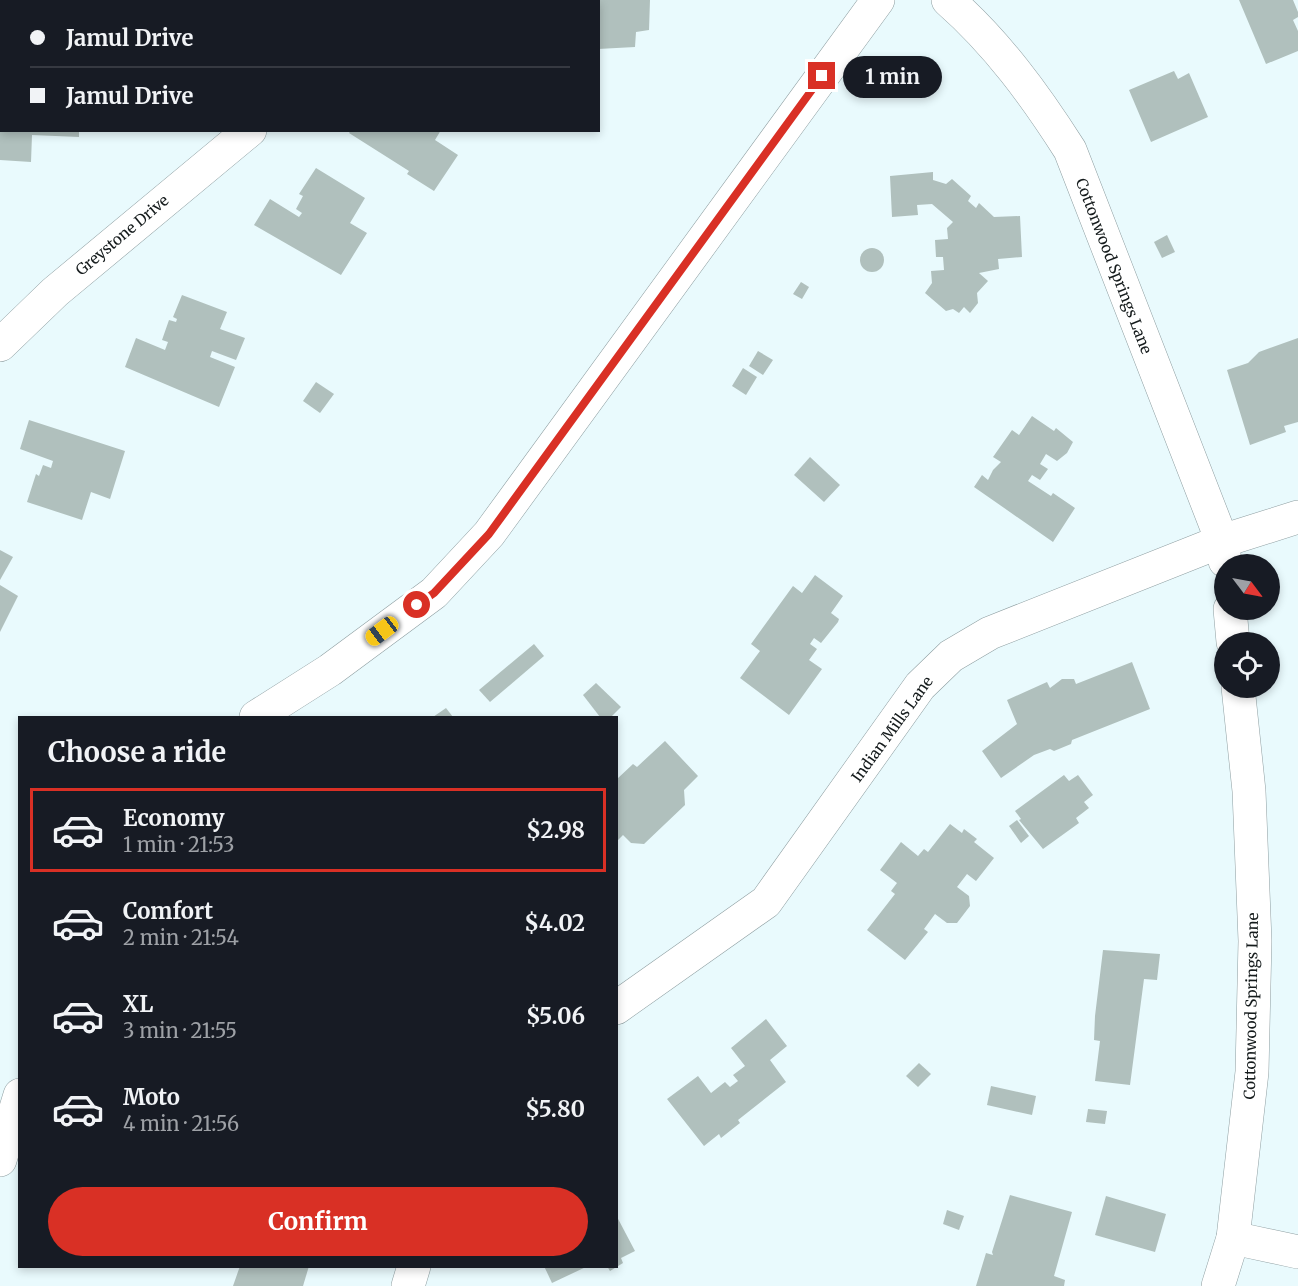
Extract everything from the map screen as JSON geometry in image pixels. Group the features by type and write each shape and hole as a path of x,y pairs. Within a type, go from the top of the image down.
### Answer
{"street":[{"path":"258,716 330,670 434,593 489,534 878,0"},
{"name":"Cottonwood Springs Lane","path":"948,0 972,21 1033,92 1070,150 1224,552"},
{"name":"Greystone Drive","path":"0,345 55,291 248,132"},
{"name":"Indian Mills Lane","path":"618,1007 766,902 920,686 951,656 990,633 1224,552 1298,517"},
{"name":"Cottonwood Springs Lane","path":"1218,1286 1233,1239 1252,1072 1255,941 1249,791 1239,698"},
{"path":"0,1160 18,1102"},
{"path":"1233,1239 1298,1252"},
{"path":"408,1286 413,1268"}],"building":[{"path":"600,0 650,0 649,30 636,32 635,47 600,49"},
{"path":"1239,0 1293,0 1298,12 1298,17 1293,20 1298,31 1298,51 1266,64"},
{"path":"1174,71 1178,79 1189,73 1208,117 1151,142 1129,90"},
{"path":"0,132 79,132 79,137 32,135 31,162 0,160"},
{"path":"440,132 435,140 458,155 434,191 407,174 409,171 349,133"},
{"path":"316,168 365,198 350,223 367,233 341,275 254,225 270,199 299,217 302,213 296,209 303,196 299,194"},
{"path":"933,172 933,180 946,184 952,179 971,196 968,201 976,208 979,203 994,217 1020,216 1022,257 998,259 999,269 979,273 988,281 977,293 978,303 970,313 964,307 959,313 953,309 946,311 925,293 932,283 931,271 944,270 943,257 936,257 935,240 948,239 947,228 953,222 932,204 917,205 918,215 892,217 890,176"},
{"path":"1167,235 1175,252 1162,258 1154,242"},
{"path":"872,248 877,249 883,255 883,265 877,271 872,272 867,271 861,265 860,260 861,255 867,249"},
{"path":"801,282 809,287 802,299 793,294"},
{"path":"182,295 227,312 220,329 245,338 236,360 212,351 210,357 235,367 219,407 125,367 136,338 165,350 168,342 162,340 169,320 176,322 177,319 173,317"},
{"path":"1298,338 1298,422 1284,426 1286,432 1250,445 1227,370 1248,363 1259,352"},
{"path":"758,351 773,360 763,375 749,366"},
{"path":"743,368 757,377 746,395 732,386"},
{"path":"316,382 334,394 320,413 303,401"},
{"path":"1032,416 1054,431 1056,428 1073,442 1067,453 1057,461 1046,454 1040,464 1048,469 1040,480 1032,475 1028,481 1051,496 1053,493 1075,508 1053,542 974,487 982,475 988,480 993,470 1001,462 993,457 1012,430 1019,435"},
{"path":"29,420 125,451 110,499 91,492 82,520 27,502 36,474 39,476 43,465 51,468 53,461 20,449"},
{"path":"810,457 840,485 824,502 794,475"},
{"path":"0,550 13,557 0,580"},
{"path":"815,575 843,596 831,613 839,619 821,643 814,638 810,644 817,649 809,660 822,669 789,715 740,678 760,651 751,644 793,586 802,593"},
{"path":"0,585 18,596 0,632"},
{"path":"534,644 544,656 490,702 479,690"},
{"path":"1132,662 1150,709 1072,740 1071,744 1054,751 1050,749 1034,755 1001,778 982,751 1017,724 1007,700 1047,682 1050,688 1062,679 1074,679 1076,684"},
{"path":"596,683 621,707 612,716 599,716 583,695"},
{"path":"446,708 452,716 434,716"},
{"path":"665,741 698,776 684,790 685,805 644,844 631,843 623,835 618,840 618,778 633,764 637,767"},
{"path":"1064,775 1069,781 1078,775 1093,795 1084,802 1089,808 1076,818 1079,823 1043,849 1019,820 1021,819 1015,811"},
{"path":"1017,820 1029,836 1021,843 1009,826"},
{"path":"950,824 962,833 964,829 977,839 974,842 994,858 976,881 967,874 957,887 969,896 970,906 957,923 947,923 935,914 924,929 928,932 905,960 867,930 895,894 891,891 897,883 880,870 901,842 918,856 924,849 928,852"},
{"path":"1103,950 1160,954 1157,980 1144,979 1130,1085 1095,1081 1100,1041 1094,1040 1095,1016"},
{"path":"766,1019 787,1046 770,1060 786,1082 738,1120 740,1123 721,1138 719,1134 704,1146 667,1099 698,1076 711,1093 725,1082 730,1087 738,1081 733,1075 745,1066 731,1048"},
{"path":"919,1063 931,1074 918,1087 906,1076"},
{"path":"991,1086 1036,1096 1032,1115 987,1105"},
{"path":"1088,1109 1107,1111 1105,1124 1086,1122"},
{"path":"1010,1195 1072,1212 1054,1276 1065,1280 1064,1286 976,1286 986,1253 993,1255"},
{"path":"1106,1196 1166,1214 1155,1252 1095,1235"},
{"path":"947,1210 964,1216 959,1230 943,1224"},
{"path":"618,1219 635,1251 621,1258 623,1263 618,1266"},
{"path":"239,1268 308,1268 303,1286 233,1286"},
{"path":"545,1268 584,1268 552,1283"}],"route":[{"path":"417,605 434,593 489,534 822,76"}]}
